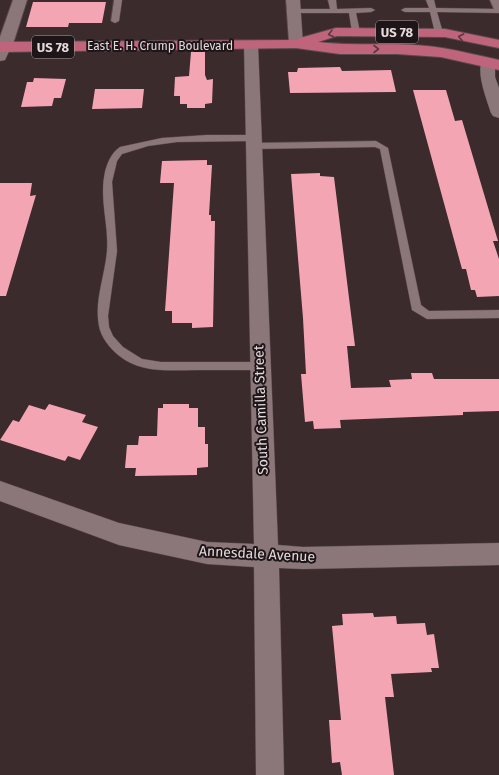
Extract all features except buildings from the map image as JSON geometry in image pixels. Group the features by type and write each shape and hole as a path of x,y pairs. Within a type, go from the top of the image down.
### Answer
{"main road":[{"path":"1,50 20,0"},
{"path":"497,0 499,6"},
{"name":"East E. H. Crump Boulevard","path":"296,44 336,32 439,33 499,44"},
{"name":"East E. H. Crump Boulevard","path":"1,50 296,44 340,49 441,52 493,63"}],"street":[{"path":"293,5 296,44"},
{"name":"South Camilla Street","path":"251,45 267,592 270,775"},
{"path":"493,63 488,77 499,113"},
{"name":"Annesdale Avenue","path":"0,491 120,534 207,553 265,557 311,558 499,554"}],"lane":[{"path":"115,20 118,0"},
{"path":"332,0 334,11"},
{"path":"430,0 439,33"},
{"path":"293,5 334,11 371,10"},
{"path":"405,10 499,11"},
{"path":"352,11 356,32"},
{"path":"260,366 173,366 144,364 116,350 104,328 103,303 109,272 112,242 108,199 108,176 112,163 120,151 147,143 180,138 253,142 376,144 384,148 416,307 427,315 499,314"}]}
